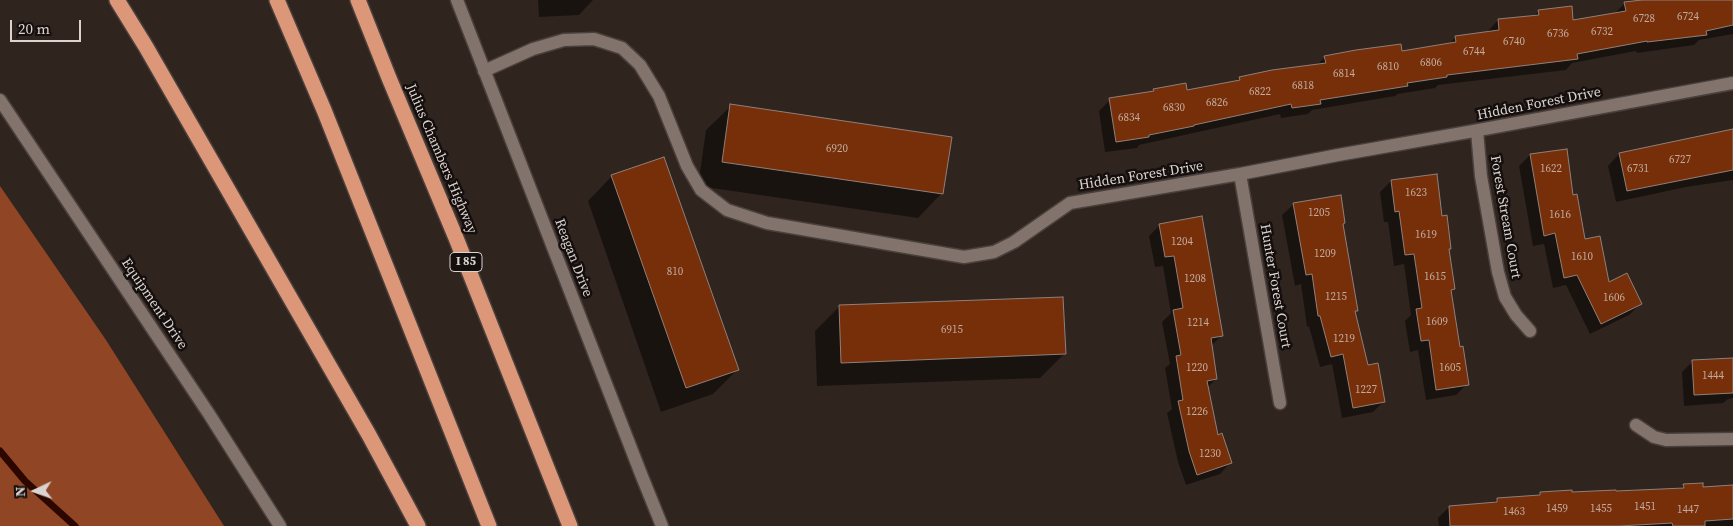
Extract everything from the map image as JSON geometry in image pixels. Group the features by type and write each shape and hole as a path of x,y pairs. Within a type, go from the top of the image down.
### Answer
{"highway":[{"path":"117,0 146,46 364,426 418,526"},
{"path":"277,0 324,110 489,526"},
{"name":"Julius Chambers Highway","path":"358,0 456,238 570,526"}],"street":[{"name":"Reagan Drive","path":"457,0 662,526"},
{"name":"Hidden Forest Drive","path":"484,71 533,49 564,40 594,39 622,48 640,66 659,96 687,166 701,190 727,210 766,223 964,256 994,252 1014,242 1070,203 1240,174 1733,83"},
{"name":"Equipment Drive","path":"0,100 210,414 280,526"},
{"name":"Forest Stream Court","path":"1477,130 1481,176 1498,272 1505,297 1516,315 1530,331"},
{"name":"Hunter Forest Court","path":"1240,174 1280,403"},
{"path":"1636,425 1654,437 1666,440 1733,439"}],"shaded area":[{"path":"0,186 106,340 224,526 0,526"}],"building":[{"path":"1642,0 1733,0 1733,25 1706,31 1707,35 1647,41 1577,54 1578,59 1447,75 1447,77 1407,83 1408,86 1320,100 1321,104 1292,108 1291,104 1149,135 1149,137 1116,142 1109,98 1154,91 1153,89 1186,83 1187,90 1240,80 1239,77 1272,70 1326,63 1324,56 1356,50 1401,44 1402,51 1456,42 1455,36 1499,30 1498,19 1539,15 1538,10 1572,6 1573,20 1626,11 1624,2"},
{"path":"730,104 952,137 943,194 722,162"},
{"path":"1733,129 1733,170 1627,191 1619,153"},
{"path":"1567,149 1573,195 1577,194 1585,239 1600,236 1609,282 1627,273 1642,304 1601,324 1577,275 1564,278 1555,233 1544,236 1530,154"},
{"path":"664,157 739,370 686,388 611,175"},
{"path":"1437,174 1442,216 1447,215 1451,249 1449,249 1455,289 1451,290 1460,347 1463,346 1469,385 1436,390 1429,340 1421,341 1416,309 1422,308 1414,254 1405,255 1399,211 1395,212 1391,180"},
{"path":"1341,195 1345,223 1343,224 1358,311 1355,311 1368,365 1378,363 1385,402 1353,408 1343,354 1331,357 1320,316 1318,316 1312,274 1306,275 1293,203"},
{"path":"1202,216 1223,336 1211,338 1217,379 1207,381 1218,435 1222,433 1232,463 1197,475 1189,451 1178,401 1183,400 1176,356 1181,355 1173,310 1183,308 1174,256 1165,257 1159,224"},
{"path":"1063,297 1066,354 841,363 839,305"},
{"path":"1733,358 1733,393 1694,395 1692,360"},
{"path":"1703,483 1703,487 1733,485 1733,519 1705,521 1705,526 1673,526 1672,523 1619,526 1450,526 1449,506 1497,502 1497,498 1540,495 1540,492 1684,488 1683,484"}],"waterway":[{"path":"0,451 25,481 75,526"}]}
